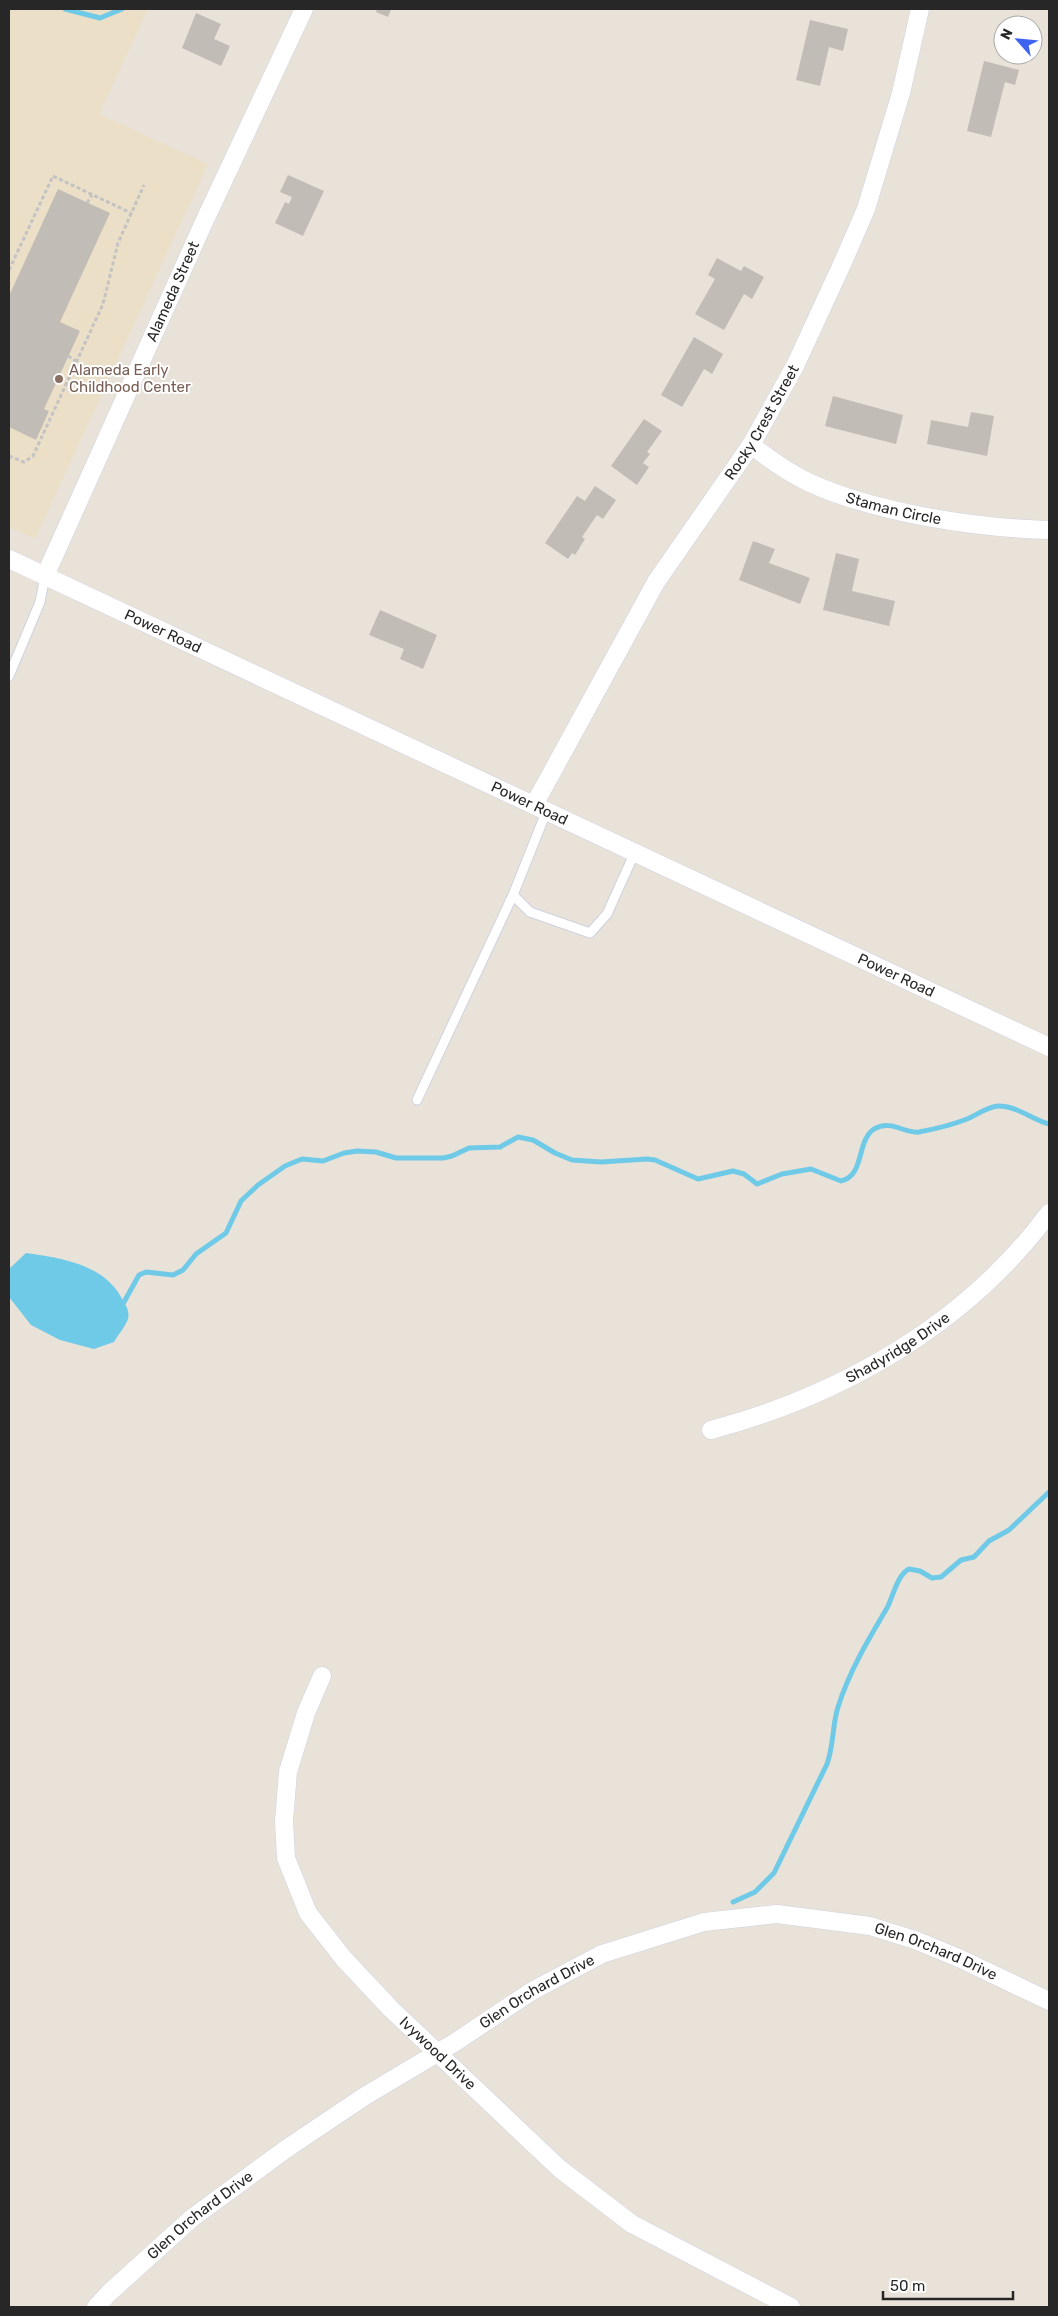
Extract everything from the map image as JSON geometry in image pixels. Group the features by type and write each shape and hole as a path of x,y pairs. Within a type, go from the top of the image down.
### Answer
{"street":[{"name":"Alameda Street","path":"45,576 204,222 304,9"},
{"name":"Rocky Crest Street","path":"541,808 656,582 751,445 794,366 866,209 901,93 920,9"},
{"name":"Staman Circle","path":"751,445 777,465 809,482 859,500 914,514 970,524 1049,530"},
{"name":"Power Road","path":"9,560 635,852 1049,1048"},
{"name":"Shadyridge Drive","path":"710,1430 758,1417 807,1398 872,1366 919,1338 992,1278 1032,1237 1049,1213"},
{"name":"Ivywood Drive","path":"322,1676 306,1713 288,1772 284,1821 286,1858 308,1913 344,1959 436,2054 497,2107 560,2169 625,2219 704,2264 791,2307"},
{"name":"Glen Orchard Drive","path":"96,2307 192,2218 286,2149 351,2105 436,2054 532,1991 602,1954 704,1922 777,1914 870,1926 915,1940 1049,2001"}],"lane":[{"path":"9,676 40,602 45,576"},
{"path":"417,1100 512,895 541,808"},
{"path":"512,895 530,912 590,933 607,914 635,852"}],"path":[{"path":"9,270 53,176 131,212"},
{"path":"9,456 24,462 29,460 103,304 114,254 144,185"},
{"path":"87,203 92,195"},
{"path":"68,356 76,362"}],"shaded area":[{"name":"Alameda Early Childhood Center","path":"9,9 148,9 99,114 208,164 35,539 9,527"}],"water":[{"path":"26,1253 67,1260 92,1270 113,1286 128,1310 128,1319 114,1342 94,1349 60,1340 31,1325 9,1297 9,1269"}],"building":[{"path":"377,9 391,9 388,17 376,12"},
{"path":"196,13 221,24 214,39 230,46 221,66 182,48"},
{"path":"810,20 848,29 843,51 829,47 820,86 796,80"},
{"path":"984,61 993,63 993,65 1019,70 1015,85 1005,82 991,137 967,131"},
{"path":"288,175 324,191 303,236 275,223 285,202 289,204 292,197 280,192"},
{"path":"58,189 110,213 60,322 80,331 44,409 49,411 36,440 9,427 9,296"},
{"path":"717,258 741,271 744,266 764,277 752,299 744,294 724,330 695,314 715,279 708,275"},
{"path":"694,337 723,354 712,374 704,369 682,407 661,395"},
{"path":"833,396 903,415 896,444 825,426"},
{"path":"971,412 994,416 987,456 927,444 931,420 968,427"},
{"path":"644,419 662,431 647,452 650,454 643,463 649,467 637,485 611,466"},
{"path":"595,486 616,500 603,519 597,515 582,537 585,539 575,555 572,553 568,559 545,543 577,496 585,501"},
{"path":"753,541 775,549 769,563 810,578 800,604 739,580"},
{"path":"836,553 859,559 852,591 895,601 889,626 823,610"},
{"path":"380,610 437,635 423,669 400,659 404,649 369,635"}],"waterway":[{"path":"65,9 100,18 122,9"},
{"path":"119,1303 124,1302 139,1275 146,1272 173,1275 183,1270 196,1254 226,1233 241,1201 258,1185 285,1166 302,1159 323,1161 344,1153 357,1151 376,1152 396,1158 443,1158 469,1148 500,1147 518,1137 533,1140 555,1153 572,1160 601,1162 655,1160 698,1179 733,1171 744,1174 757,1184 782,1174 811,1169 841,1181 849,1178 854,1172 868,1134 880,1126 892,1126 919,1132 955,1123 995,1106 1012,1108 1049,1124"},
{"path":"733,1902 755,1892 774,1873 827,1764 836,1714 842,1694 866,1644 887,1608 901,1576 909,1569 920,1571 932,1578 941,1577 961,1560 974,1557 989,1541 1009,1530 1049,1492"}],"place":[{"name":"Alameda Early Childhood Center","path":"59,379"}]}
